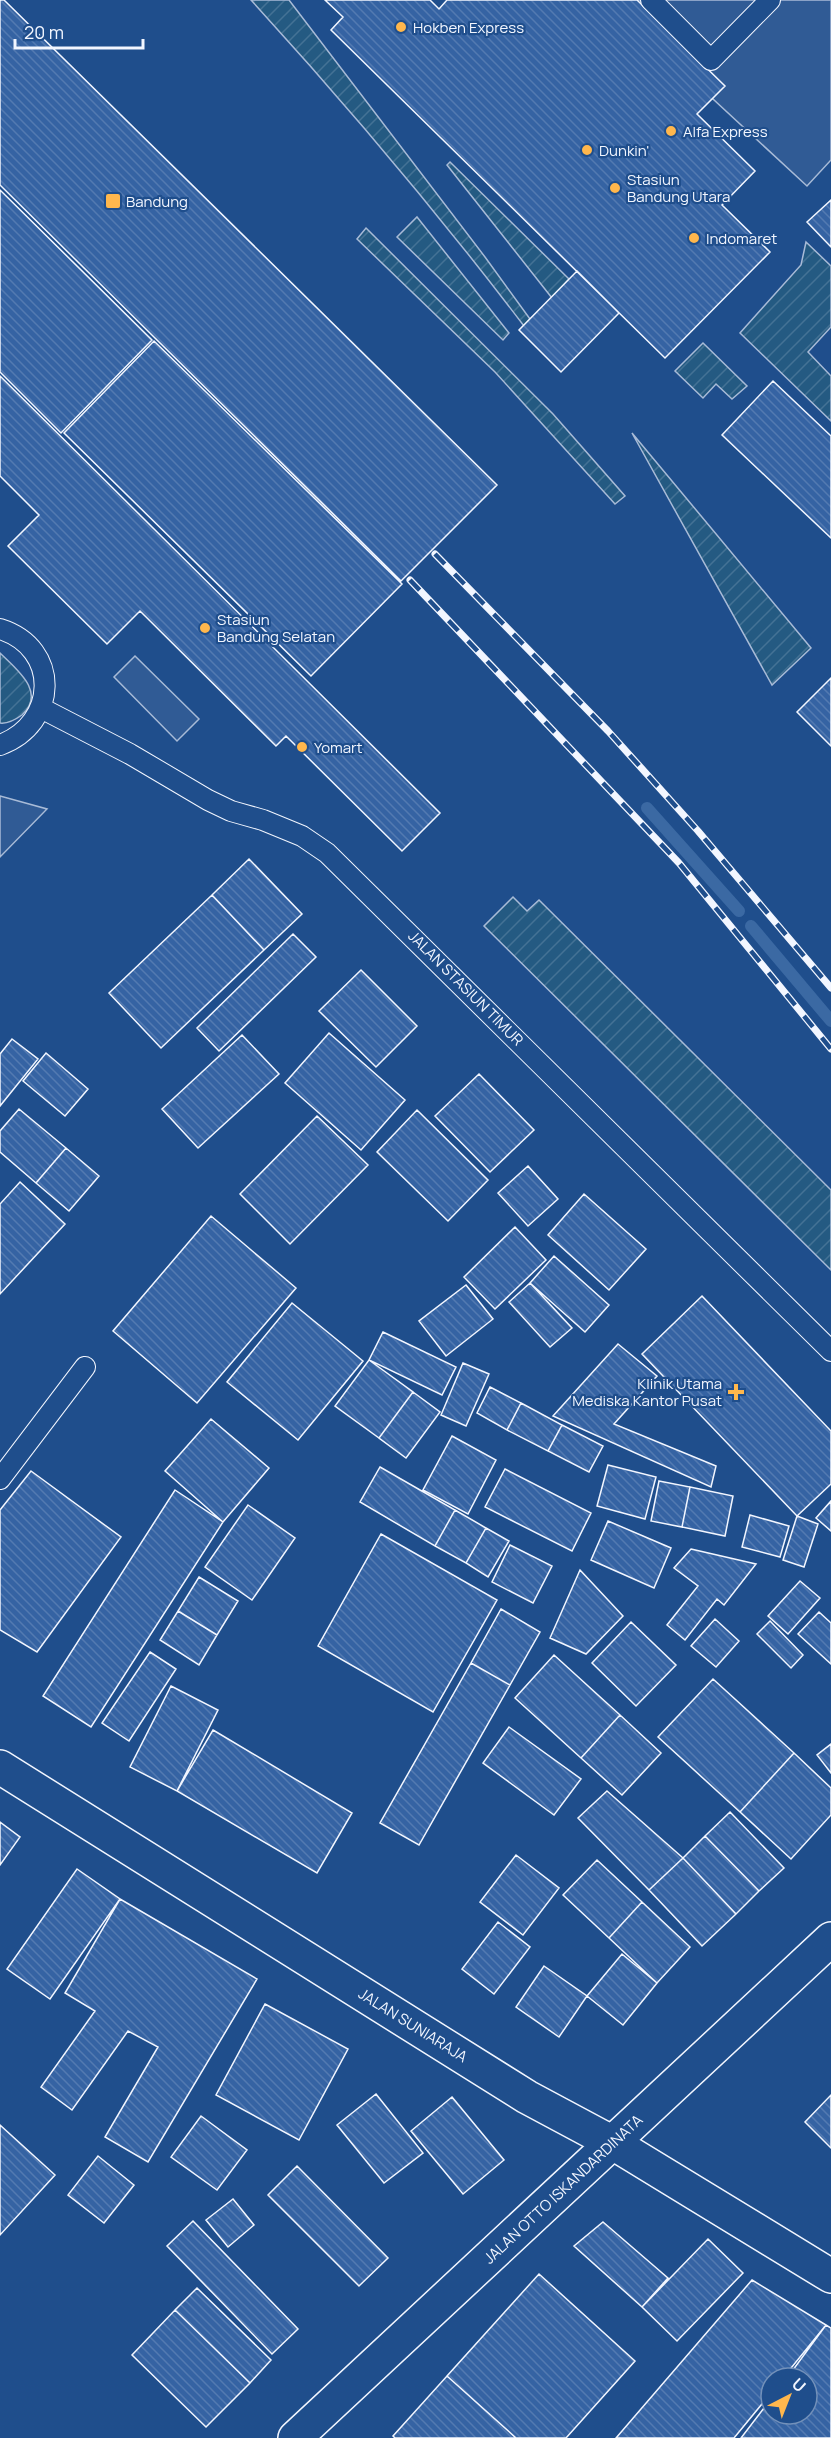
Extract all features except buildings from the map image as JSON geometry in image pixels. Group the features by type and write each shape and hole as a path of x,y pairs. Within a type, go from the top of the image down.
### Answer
{"main road":[{"name":"JALAN SUNIARAJA","path":"0,1767 527,2097 613,2143 831,2276"},
{"name":"JALAN OTTO ISKANDARDINATA","path":"295,2438 831,1939"}],"lane":[{"path":"651,0 711,60 770,0"},
{"path":"0,629 26,643 38,658 44,676 45,695 41,708 28,729 14,740 0,745"},
{"name":"JALAN STASIUN TIMUR","path":"41,708 130,754 208,800 231,811 263,820 302,836 327,852 831,1351"},
{"path":"0,1479 84,1367"}],"shaded area":[{"path":"251,0 289,0 530,319 524,326 391,160"},
{"path":"606,0 831,0 831,160 807,186"},
{"path":"450,162 569,279 552,298 447,165"},
{"path":"417,217 509,333 503,340 397,237"},
{"path":"366,228 553,414 625,496 615,504 495,372 357,239"},
{"path":"806,242 831,266 831,327 808,352 831,376 831,421 740,333 801,265"},
{"path":"703,343 747,386 732,399 716,384 703,398 675,371"},
{"path":"632,433 811,648 772,685"},
{"path":"0,653 26,681 31,698 29,706 22,715 3,723 0,723"},
{"path":"135,656 199,719 177,741 114,677"},
{"path":"0,796 47,809 0,857"},
{"path":"513,897 527,911 539,900 831,1190 831,1270 484,926"}],"waterway":[{"path":"647,808 739,911"},
{"path":"751,926 831,1021"}],"railway":[{"path":"435,554 608,731 698,831 831,988"},
{"path":"410,580 679,863 831,1049"}],"place":[{"name":"Hokben Express","path":"401,27"},
{"name":"Alfa Express","path":"671,131"},
{"name":"Dunkin'","path":"587,150"},
{"name":"Stasiun Bandung Utara","path":"615,188"},
{"name":"Bandung","path":"113,201"},
{"name":"Indomaret","path":"694,238"},
{"name":"Stasiun Bandung Selatan","path":"205,628"},
{"name":"Yomart","path":"302,747"},
{"name":"Klinik Utama Mediska Kantor Pusat","path":"736,1392"}]}
